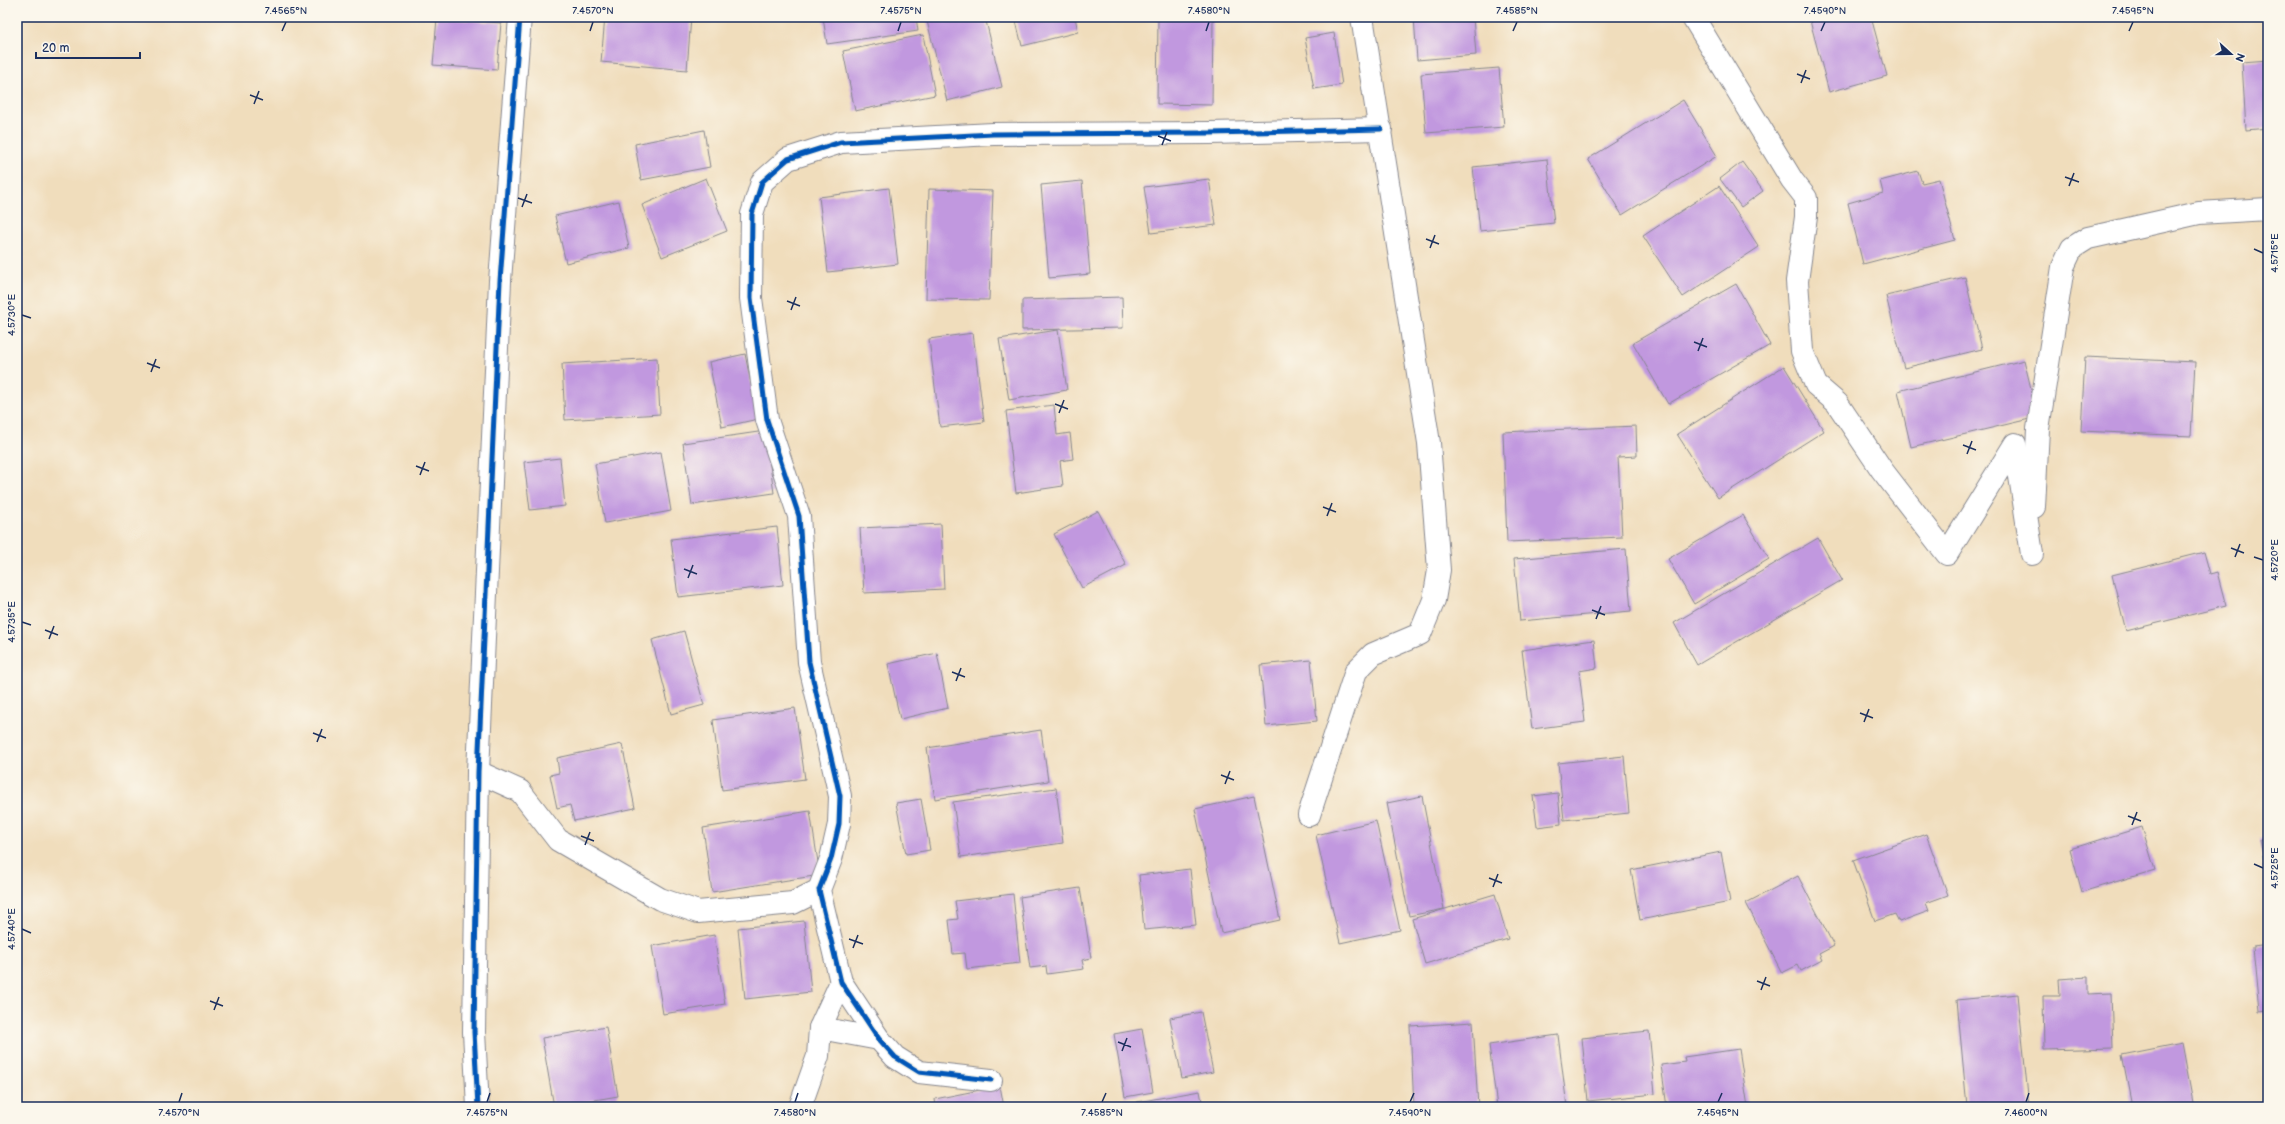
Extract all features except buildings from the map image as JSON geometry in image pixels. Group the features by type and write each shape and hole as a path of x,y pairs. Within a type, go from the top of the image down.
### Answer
{"street":[{"path":"478,1107 474,1032 478,772 500,281 520,17"},
{"path":"1309,815 1356,671 1373,654 1420,634 1434,600 1439,570 1429,443 1381,129 1362,17"},
{"path":"1693,17 1792,180 1806,198 1806,217 1797,281 1802,351 1816,385 1837,403 1882,470 1947,554 2015,444 2032,554 2038,428 2063,267 2072,248 2088,238 2200,213 2268,208"},
{"path":"991,1080 919,1072 895,1057 879,1039 841,982 819,890 831,859 839,824 840,796 809,662 799,516 767,420 752,306 752,214 762,182 788,159 841,142 993,134 1210,133 1381,129"},
{"path":"478,772 520,791 558,840 660,899 698,912 793,903 819,890"},
{"path":"800,1107 818,1056 820,1028 841,982"},
{"path":"820,1028 879,1039"}],"cycle path":[{"path":"478,1107 474,1032 478,772 500,281 520,17"},
{"path":"991,1080 919,1072 895,1057 879,1039 841,982 819,890 831,859 839,824 840,796 809,662 799,516 767,420 751,298 752,214 762,182 788,159 841,142 993,134 1210,133 1381,129"}]}
